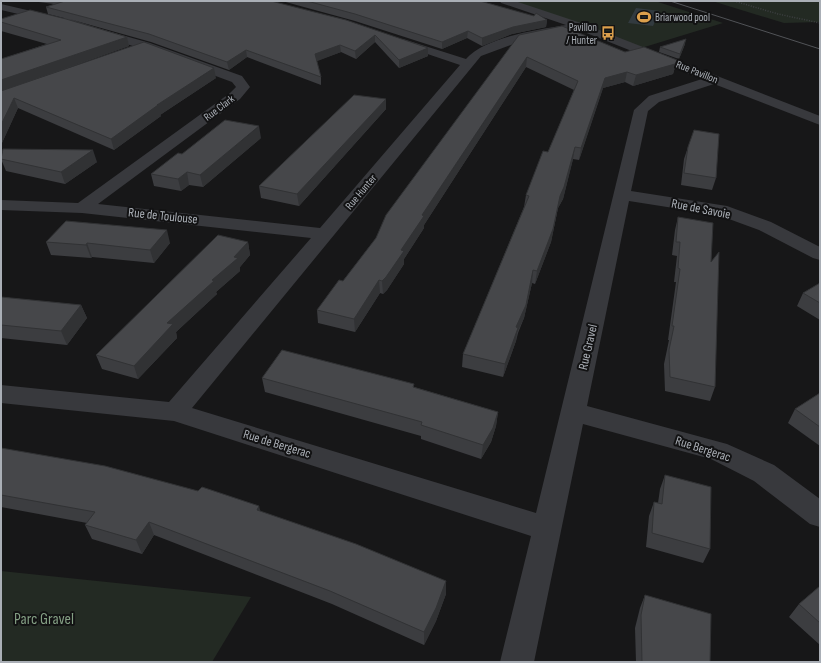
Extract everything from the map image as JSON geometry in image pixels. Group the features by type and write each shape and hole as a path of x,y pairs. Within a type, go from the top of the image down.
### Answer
{"street":[{"name":"Rue Pavillon","path":"504,1 580,26 820,121"},
{"path":"1,7 66,22"},
{"name":"Rue Hunter","path":"175,412 477,53 496,44 524,36 580,26"},
{"name":"Rue Clark","path":"82,208 235,96 243,87 237,79 146,46 87,28"},
{"path":"388,37 469,64"},
{"path":"124,53 146,46"},
{"name":"Rue Gravel","path":"517,662 641,110 654,99 715,79"},
{"name":"Rue de Savoie","path":"622,195 721,210 765,226 820,254"},
{"name":"Rue de Toulouse","path":"1,205 82,208 326,234"},
{"name":"Rue de Bergerac","path":"1,394 175,412 547,529"},
{"name":"Rue Bergerac","path":"573,412 718,451 764,473 820,515"}],"path":[{"path":"734,1 778,14 820,23"}],"green space":[{"path":"519,1 655,1 723,23 638,49 516,4"},
{"path":"712,1 820,1 820,22 784,23"},
{"name":"Parc Gravel","path":"1,571 251,597 212,662 1,662"}],"shaded area":[{"name":"Briarwood pool","path":"636,8 660,11 653,26 628,23"}],"building":[{"path":"65,1 271,1 346,20 428,48 399,60 375,35 355,51 340,45 315,54 321,77 246,50 227,62 149,34 46,7"},
{"path":"307,1 480,1 534,16 536,13 547,20 513,27 482,38 468,31 442,42 355,14"},
{"path":"30,10 127,37 1,80 1,59 61,40 1,22 1,19"},
{"path":"562,26 625,52 644,47 677,60 675,64 636,75 627,72 605,78 581,148 575,147 560,196 553,229 537,271 533,270 526,305 516,327 518,328 505,364 463,354 529,196 526,195 543,151 548,152 578,81 527,57 422,215 424,216 401,250 404,251 386,277 382,281 379,280 354,319 317,310 339,280 343,281 376,238 386,215 519,35"},
{"path":"686,39 680,54 660,47"},
{"path":"144,42 214,68 157,105 111,139 14,98 1,125 1,91"},
{"path":"354,95 386,99 297,194 259,186"},
{"path":"225,120 259,126 200,175 187,172 178,179 151,174 178,153 182,154"},
{"path":"694,130 719,134 716,178 684,173 688,147"},
{"path":"3,149 93,150 61,172 1,159"},
{"path":"678,217 713,223 711,262 719,252 715,387 670,377 669,350 674,326 672,326 680,269 678,268 680,242 676,242"},
{"path":"66,221 167,230 150,250 87,243 86,245 46,242"},
{"path":"218,235 248,242 234,257 238,258 212,280 214,281 167,323 173,324 134,366 96,355"},
{"path":"820,283 820,303 803,293"},
{"path":"1,297 81,305 61,331 1,325"},
{"path":"282,350 414,384 413,387 498,412 493,428 483,445 421,425 422,422 262,378"},
{"path":"820,393 820,427 795,409"},
{"path":"1,448 105,466 198,491 202,487 259,506 257,510 356,544 446,581 436,608 424,632 330,591 149,522 136,540 85,525 95,512 1,495"},
{"path":"665,475 711,487 710,549 652,533 654,502 662,504"},
{"path":"820,586 820,623 799,604"},
{"path":"645,595 711,614 710,662 642,662 641,615"}],"tram line":[{"path":"670,1 820,49"}],"place":[{"name":"Briarwood pool","path":"644,17"},
{"name":"Pavillon / Hunter","path":"608,33"}]}
